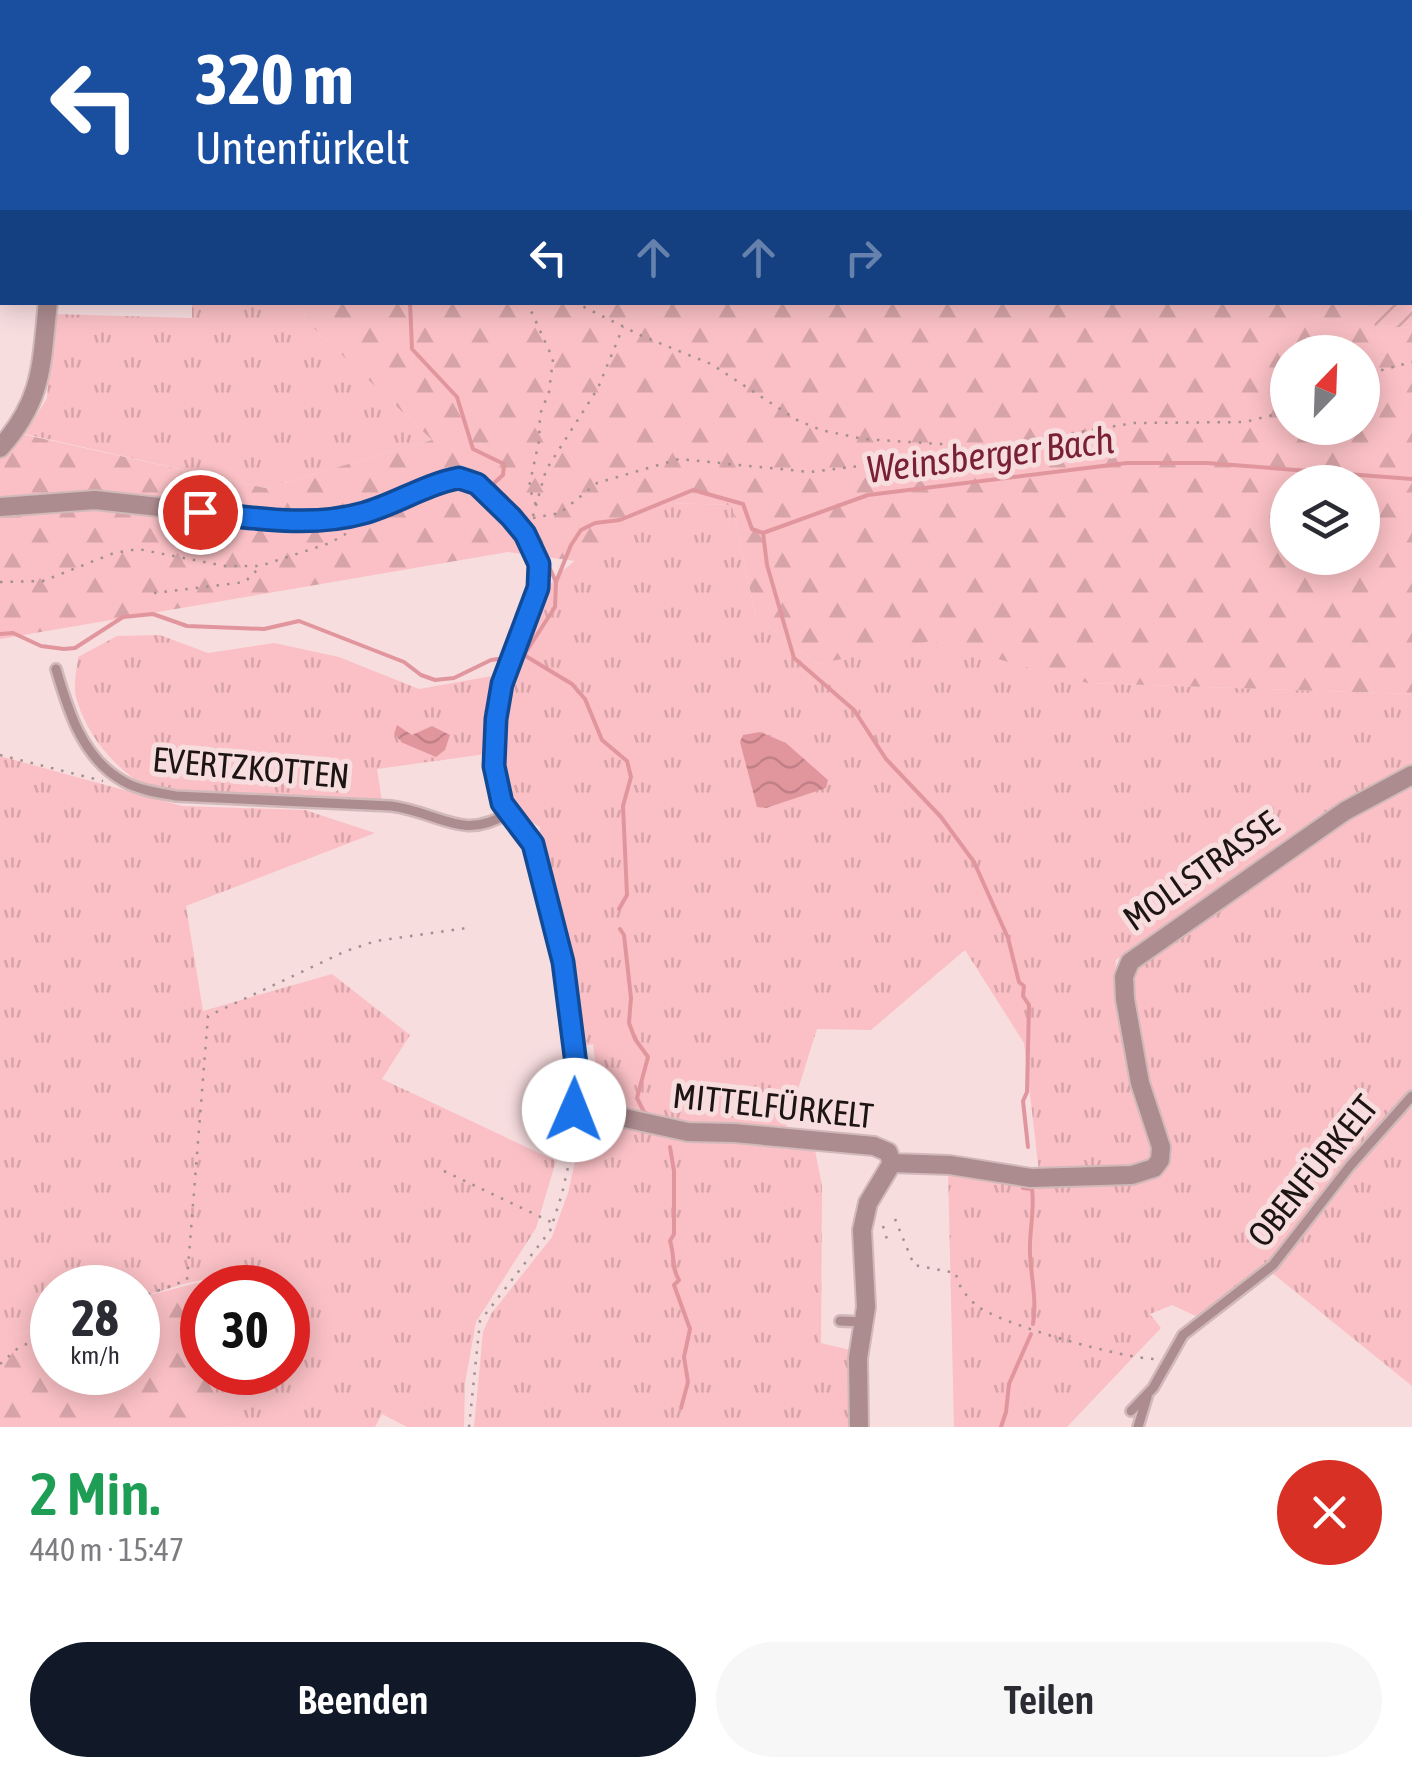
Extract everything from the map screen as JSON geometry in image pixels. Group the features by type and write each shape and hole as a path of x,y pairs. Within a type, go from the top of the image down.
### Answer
{"street":[{"path":"0,448 35,397 48,305"},
{"path":"0,507 96,500 293,520 336,519 366,513 459,478 477,484 511,517 532,546 540,571 538,588 506,671 496,719 494,766 502,803 533,844 552,916 563,962 576,1058 574,1105 580,1115"},
{"name":"MOLLSTRASSE","path":"1132,1175 1154,1168 1162,1154 1140,1082 1125,999 1124,978 1130,962 1345,812 1412,775"},
{"name":"MITTELFÜRKELT","path":"580,1115 611,1115 688,1132 874,1146 888,1152 892,1162 864,1217 859,1427"},
{"name":"MITTELFÜRKELT","path":"892,1162 950,1164 1032,1178 1132,1175"}],"lane":[{"name":"EVERTZKOTTEN","path":"56,668 77,730 101,762 124,782 176,796 391,806 420,811 464,827 482,827 508,813"},
{"name":"OBENFÜRKELT","path":"1148,1395 1183,1335 1273,1265 1350,1166 1412,1096"},
{"path":"840,1321 864,1322"},
{"path":"1131,1411 1148,1395"},
{"path":"1138,1427 1148,1395"}],"path":[{"path":"528,305 554,360 528,487 536,505"},
{"path":"580,305 711,364 797,420 821,430 894,442 941,444 960,450"},
{"path":"533,518 546,470 598,388 623,326"},
{"path":"1380,371 1412,362"},
{"path":"511,517 560,513 598,483 679,459 810,472 910,460 1134,423 1246,422 1270,416"},
{"path":"0,582 43,581 127,549 152,550 224,566 260,566 330,544 347,534 366,513"},
{"path":"154,593 245,582 260,566"},
{"path":"0,755 104,782 124,782"},
{"path":"160,1290 187,1280 208,1016 346,951 376,942 468,928"},
{"path":"469,1427 480,1321 554,1224 580,1115"},
{"path":"444,1171 554,1224"},
{"path":"895,1219 914,1265 956,1273 957,1283 980,1308 1029,1328 1104,1350 1138,1359 1166,1360"},
{"path":"884,1226 889,1246"},
{"path":"0,1364 30,1342"}],"green space":[{"path":"192,305 303,305 306,321 432,440 265,488 25,434 47,398 53,314 192,318"},
{"path":"302,305 1371,305 1376,326 1412,328 1412,694 1087,683 931,641 817,664 756,617 732,505 667,503 576,561 508,552 0,639 0,437 8,431 265,488 432,440 306,321"},
{"path":"1370,305 1412,305 1412,328 1375,326"},
{"path":"667,503 732,505 756,617 817,664 931,640 1087,683 1412,694 1412,769 1370,787 1116,960 1115,985 1156,1151 1146,1168 1039,1172 1024,1043 965,950 871,1030 817,1029 784,1134 678,1127 610,1112 598,1086 593,1044 577,1047 539,842 540,827 517,813 505,791 500,744 516,666 547,588 587,551"},
{"path":"160,635 208,653 274,643 339,657 419,689 492,676 486,754 377,769 382,801 149,789 114,761 95,738 81,712 75,682 78,657 117,636"},
{"path":"0,756 182,806 305,810 375,833 186,906 203,1011 332,974 410,1035 382,1079 556,1161 536,1228 476,1322 465,1383 464,1427 407,1427 382,1414 375,1427 235,1427 206,1421 214,1395 310,1395 310,1265 180,1265 180,1285 160,1291 160,1265 30,1265 30,1331 0,1340"},
{"path":"1412,785 1412,1091 1373,1133 1267,1266 1198,1317 1172,1305 1150,1314 1161,1328 1067,1427 954,1427 948,1171 1144,1179 1162,1172 1172,1155 1140,1064 1132,1017 1133,969 1379,797"},
{"path":"1412,1107 1412,1386 1271,1272 1395,1120"},
{"path":"606,1120 764,1139 815,1150 822,1186 821,1343 854,1351 853,1427 474,1427 483,1332 491,1314 552,1237 568,1193 584,1122"},
{"path":"180,1287 180,1395 214,1395 207,1420 234,1427 0,1427 0,1340 30,1331 30,1395 160,1395 160,1292"}],"water":[{"path":"397,725 412,735 432,726 450,735 445,750 436,757 403,743 394,734"},
{"path":"760,732 786,743 828,780 826,788 766,808 757,807 740,742 743,735"}],"waterway":[{"path":"410,305 412,349 457,397 473,449 504,464 503,475 493,484 514,509"},
{"name":"Weinsberger Bach","path":"519,656 524,655 555,607 556,582 581,530 595,523 620,520 693,490 743,504 752,529 763,533 868,495 1127,463 1207,463 1412,479"},
{"path":"763,533 767,565 794,658 854,710 886,759 941,817 974,862 1008,938 1019,982 1024,986 1023,996 1029,1005 1027,1092 1023,1101 1028,1147"},
{"path":"546,560 556,582"},
{"name":"Weinsberger Bach","path":"0,634 13,633 41,646 75,648 123,617 153,614 187,626 264,629 299,621 404,662 435,680 454,678 491,660 505,658"},
{"path":"524,655 572,684 585,699 602,740 627,761 631,777 623,806 627,895 619,909"},
{"path":"620,929 624,935 631,998 629,1023 648,1057 637,1098 644,1112 652,1117"},
{"path":"670,1147 674,1171 674,1234 670,1241 679,1280 674,1285 690,1329 684,1357 688,1382 681,1408"},
{"path":"1023,1188 1032,1189 1033,1197 1033,1324"},
{"path":"1001,1427 1009,1384 1031,1334"}],"route":[{"path":"200,512 270,520 336,519 366,513 459,478 473,481 483,489 525,534 537,556 540,580 502,684 494,766 502,803 533,844 563,962 576,1058 574,1110"}]}
